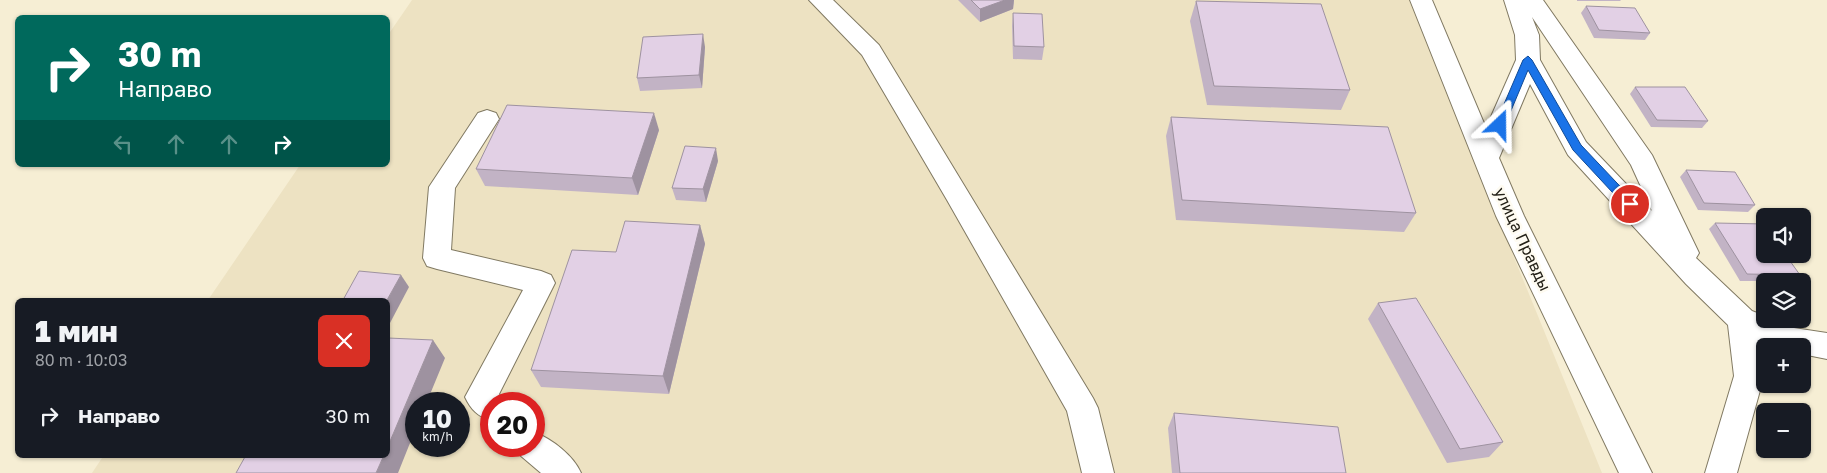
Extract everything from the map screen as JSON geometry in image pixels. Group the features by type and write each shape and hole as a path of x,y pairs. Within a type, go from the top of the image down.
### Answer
{"street":[{"path":"820,0 871,50 966,210 1082,408 1098,473"},
{"name":"улица Правды","path":"1421,0 1510,216 1636,473"},
{"path":"1486,158 1528,60 1528,36 1515,0"},
{"path":"1532,0 1643,162 1696,276"},
{"path":"1528,60 1577,148 1696,276 1742,320 1792,340 1827,346"},
{"path":"484,392 541,283 437,258 442,187 486,118"},
{"path":"1721,473 1749,376 1742,320"},
{"path":"545,457 565,473"}],"shaded area":[{"path":"412,0 1409,0 1602,473 92,473 102,458 390,458 390,298 209,298 299,167 390,167 390,32"}],"building":[{"path":"971,0 1005,0 980,9"},
{"path":"1196,1 1321,4 1350,90 1214,86"},
{"path":"1586,6 1635,8 1650,33 1599,30"},
{"path":"1013,13 1042,14 1044,47 1014,46"},
{"path":"703,34 699,75 637,78 643,37"},
{"path":"1635,87 1685,87 1708,121 1657,120"},
{"path":"507,105 654,113 632,178 476,169"},
{"path":"1171,117 1388,127 1416,213 1182,200"},
{"path":"685,146 716,148 703,189 672,188"},
{"path":"1686,170 1735,172 1755,205 1704,203"},
{"path":"625,221 700,225 663,376 531,370 572,250 616,252"},
{"path":"1715,223 1756,224 1756,263 1791,263 1799,273 1747,274"},
{"path":"359,271 401,275 388,298 344,298"},
{"path":"1416,298 1503,442 1460,449 1378,303"},
{"path":"390,338 433,340 411,392 405,392 405,406 390,441"},
{"path":"1174,413 1338,427 1346,473 1180,473"},
{"path":"244,458 383,458 376,473 236,473"}],"route":[{"path":"1500,125 1528,60 1577,148 1630,204"}]}
